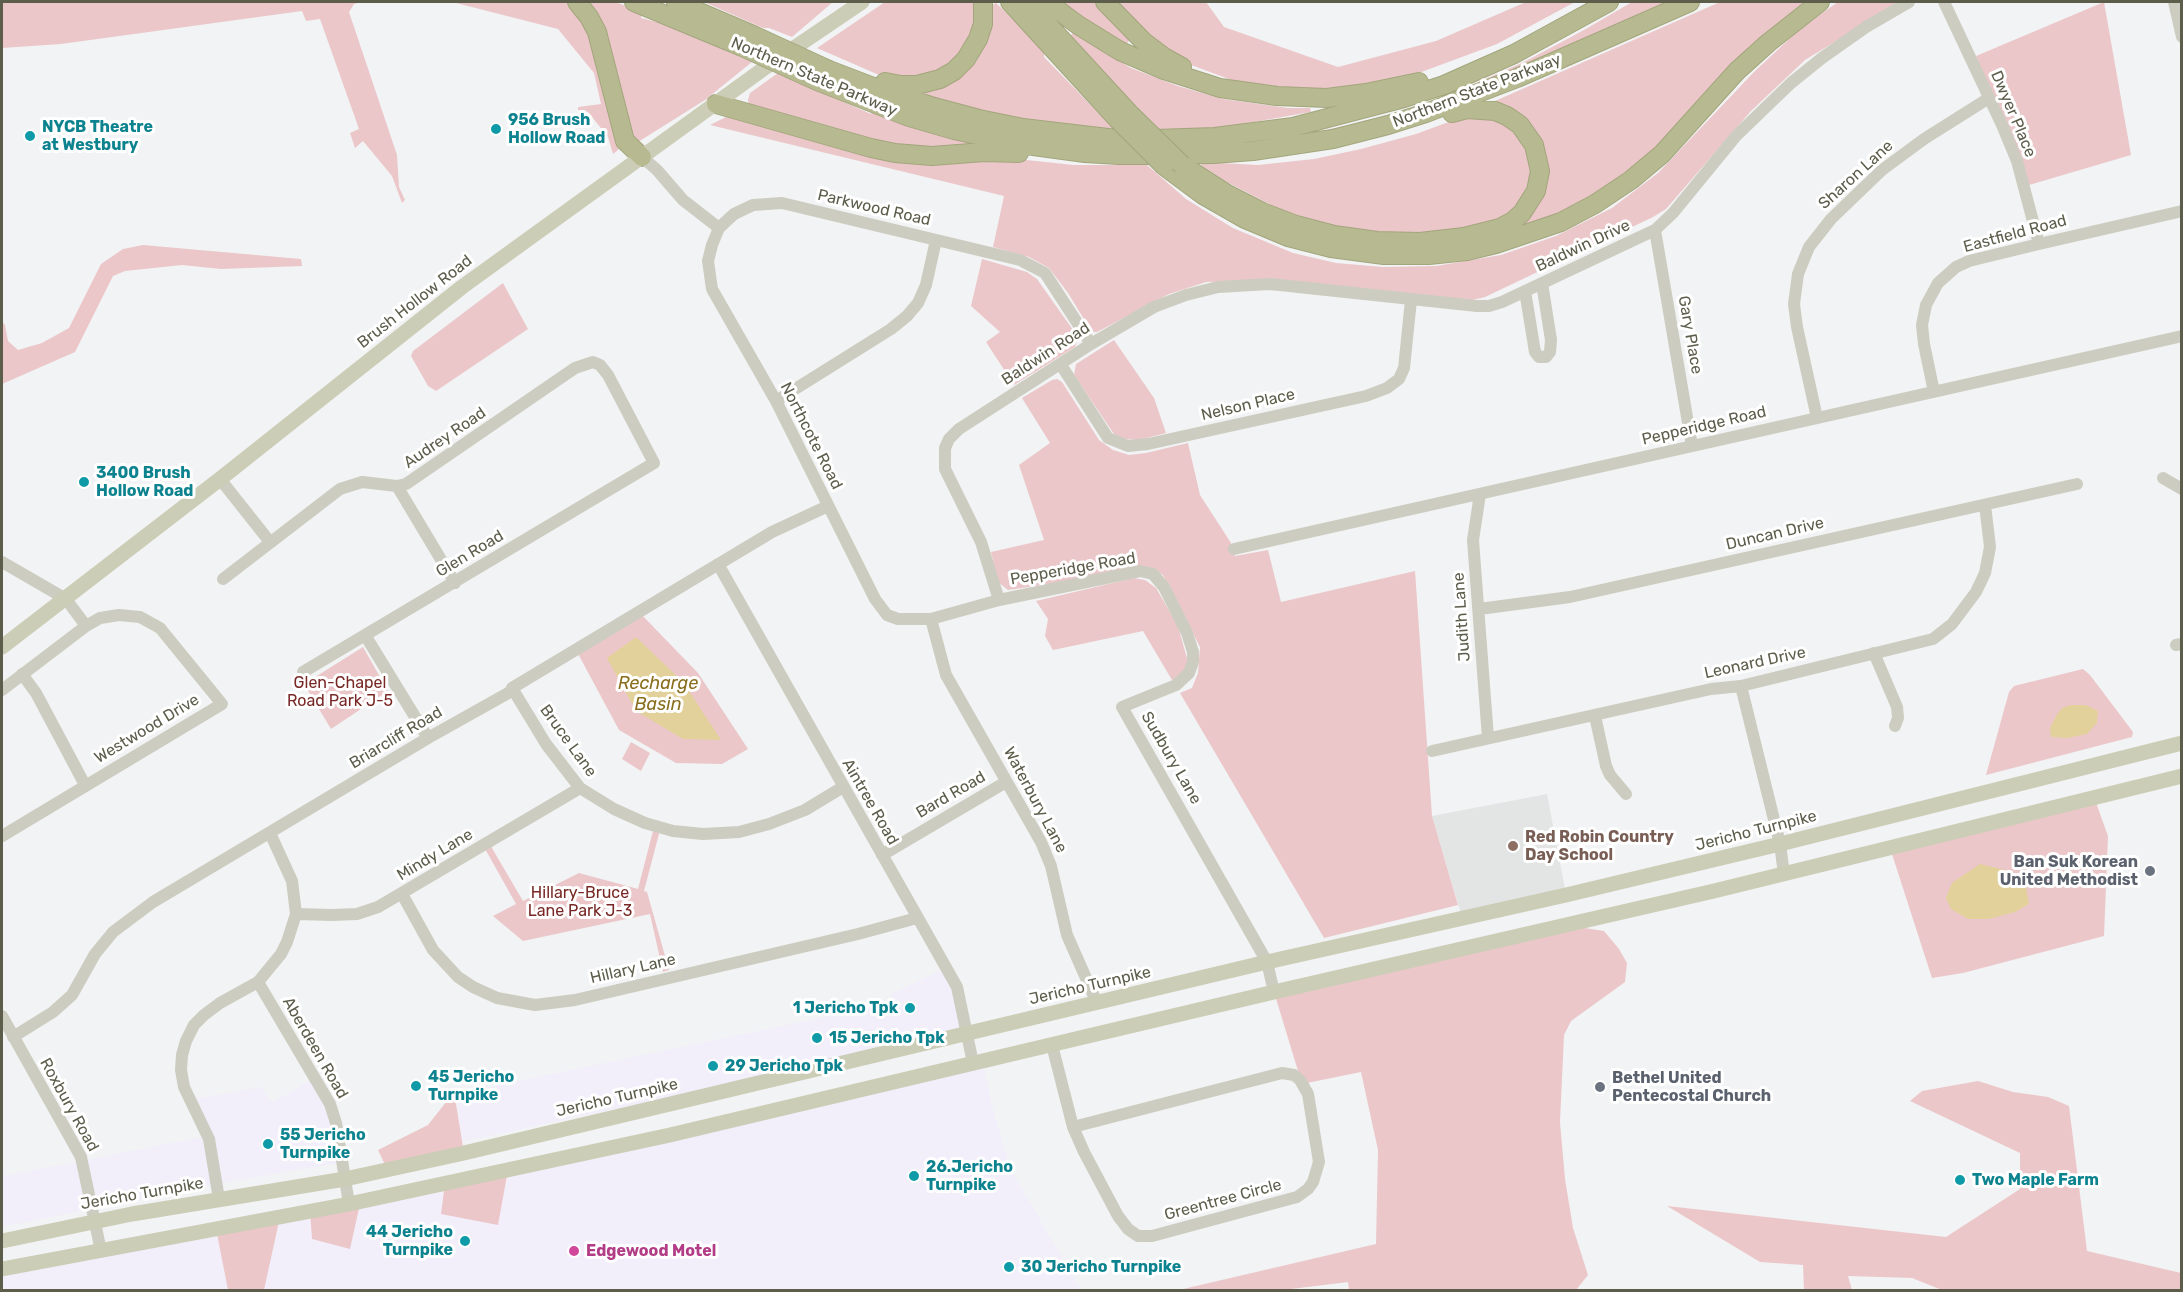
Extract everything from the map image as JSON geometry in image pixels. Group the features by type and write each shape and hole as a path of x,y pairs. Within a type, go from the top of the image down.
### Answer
{"highway":[{"path":"577,2 590,16 597,32 625,141 642,157"},
{"name":"Northern State Parkway","path":"634,2 747,40"},
{"name":"Northern State Parkway","path":"676,2 747,40 823,75 885,109 954,130 1019,144 1085,153 1163,155 1253,151 1333,139 1388,126 1517,78 1690,2"},
{"path":"823,75 901,85 917,85 940,79 961,65 975,46 983,24 983,2"},
{"path":"1010,2 1125,118 1182,165 1227,194 1280,219 1334,235 1383,241 1442,240 1493,230 1513,221 1527,208 1533,197 1540,171 1537,153 1525,131 1507,116 1487,109 1467,109 1444,116 1388,126"},
{"path":"1027,2 1164,166 1203,195 1245,219 1316,245 1365,253 1406,256 1449,253 1496,244 1561,222 1595,204 1631,180 1662,154 1737,71 1783,30 1820,2"},
{"path":"1047,2 1093,36 1130,56 1183,77 1239,91 1287,97 1327,98 1412,84 1446,74 1482,60 1591,2"},
{"path":"1105,2 1135,34 1164,57 1239,91"},
{"name":"Northern State Parkway","path":"823,75 876,88 979,119 1023,128 1125,140 1215,137 1293,127 1404,99 1453,81 1514,54 1608,2"},
{"path":"716,104 871,148 908,155 938,156 996,152 1048,156 1085,153"}],"main road":[{"name":"Brush Hollow Road","path":"2,647 220,479 462,287 858,2"},
{"name":"Jericho Turnpike","path":"2,1241 94,1221 345,1179 475,1150 1267,962 1462,920 1780,844 2181,743"},
{"path":"2,1269 349,1204 678,1133 1784,874 2181,776"}],"street":[{"name":"Baldwin Drive","path":"1186,294 1218,287 1270,285 1489,306 1655,230 1736,136 1791,83 1866,27 1909,2"},
{"name":"Dwyer Place","path":"1944,2 2017,161 2039,243"},
{"path":"2174,2 2181,37"},
{"name":"Sharon Lane","path":"1817,418 1794,304 1798,274 1809,247 1831,219 1882,170 1924,139 1989,98"},
{"path":"642,157 657,170 683,200 719,228"},
{"name":"Parkwood Road","path":"719,228 734,214 753,205 782,203 1020,260 1038,268 1054,285 1091,344"},
{"name":"Eastfield Road","path":"1934,392 1922,325 1926,305 1938,283 1956,267 1969,261 2039,243 2181,211"},
{"name":"Northcote Road","path":"719,228 708,261 712,289 776,401 882,609 887,615 898,619 931,619"},
{"name":"Gary Place","path":"1655,230 1692,446"},
{"path":"776,401 908,316 918,303 926,285 936,240"},
{"path":"1525,291 1535,352 1539,357 1546,357 1550,352 1551,340 1542,283"},
{"name":"Baldwin Road","path":"999,600 981,542 945,469 944,460 949,439 959,429 1091,344 1154,307 1186,294"},
{"name":"Nelson Place","path":"1060,365 1108,438 1128,446 1148,444 1366,396 1387,388 1399,379 1404,368 1411,300"},
{"name":"Pepperidge Road","path":"1234,549 2181,336"},
{"name":"Audrey Road","path":"223,579 340,489 362,482 397,486 416,479 575,369 593,362 600,365 608,375 654,463"},
{"name":"Glen Road","path":"303,672 654,463"},
{"path":"2163,478 2181,489"},
{"path":"220,479 270,542"},
{"name":"Duncan Drive","path":"1479,609 1570,597 2077,484"},
{"path":"397,486 455,583"},
{"name":"Judith Lane","path":"1480,494 1473,540 1488,738"},
{"name":"Leonard Drive","path":"1432,751 1711,689 1741,686 1933,639 1952,624 1976,592 1985,573 1990,547 1985,505"},
{"name":"Briarcliff Road","path":"13,1037 53,1012 72,994 95,954 112,932 153,902 428,738 510,692 512,688 772,532 828,506"},
{"path":"2,562 66,599 86,626 2,690"},
{"name":"Aintree Road","path":"718,564 957,987 973,1063"},
{"name":"Pepperidge Road","path":"999,600 1118,574 1140,571 1153,574"},
{"name":"Sudbury Lane","path":"1153,574 1164,587 1187,633 1193,652 1193,662 1189,674 1176,685 1122,707 1267,962 1274,992"},
{"path":"931,619 999,600"},
{"name":"Westwood Drive","path":"2,836 222,704 160,628 140,618 119,615 100,618 86,626"},
{"name":"Waterbury Lane","path":"931,619 946,675 1041,843 1051,866 1067,935 1097,1003"},
{"path":"365,635 428,738"},
{"path":"1874,653 1897,707 1898,718 1895,726"},
{"path":"22,674 36,693 85,785"},
{"path":"1741,686 1780,844 1784,874"},
{"name":"Bruce Lane","path":"512,688 546,744 580,788 614,809 645,823 673,831 703,834 739,832 769,824 805,810 843,787"},
{"path":"1595,716 1606,766 1610,775 1626,794"},
{"name":"Bard Road","path":"882,855 1006,782"},
{"name":"Mindy Lane","path":"296,914 357,914 378,907 580,788"},
{"path":"219,1199 209,1139 184,1087 181,1070 182,1055 194,1026 204,1015 220,1003 258,982 281,954 296,914 292,881 270,833"},
{"name":"Hillary Lane","path":"402,894 433,950 458,977 497,998 535,1005 575,1000 858,934 917,918"},
{"name":"Aberdeen Road","path":"258,982 330,1104 336,1123 349,1204"},
{"name":"Roxbury Road","path":"2,1016 81,1157 101,1251"},
{"name":"Greentree Circle","path":"1052,1045 1073,1127 1084,1152 1118,1216 1128,1229 1138,1236 1152,1236 1298,1197 1313,1182 1319,1167 1316,1134 1308,1094 1300,1080 1294,1075 1282,1072 1073,1127"}],"shaded area":[{"path":"1547,794 1565,889 1461,914 1432,816"},
{"path":"946,968 966,1034 460,1142 456,1094 892,1003 891,994"},
{"path":"982,1061 994,1114 1011,1170 1081,1290 2,1290 2,1275"},
{"path":"314,1078 328,1106 339,1163 210,1185 2,1227 2,1167 4,1176 207,1136 189,1100 261,1087 272,1103"}],"green space":[{"path":"2,2 361,2 354,4 349,12 397,155 399,187 405,200 402,203 392,176 363,141 355,148 350,133 359,129 320,19 306,21 302,11 61,44 2,48"},
{"path":"452,2 567,2 581,14 593,38 620,143 618,150 613,154 608,137 588,112 578,110 578,107 601,104 594,73 558,29"},
{"path":"585,2 621,4 642,13 641,18 665,24 752,62 705,100 638,142 635,137 630,139"},
{"path":"704,2 833,2 792,37 763,28"},
{"path":"885,2 977,2 978,18 958,64 930,78 879,75 817,48"},
{"path":"1060,2 1097,2 1131,38 1126,45 1088,23"},
{"path":"1113,2 1206,2 1224,27 1338,67 1436,41 1526,2 1575,2 1497,44 1397,81 1314,90 1237,82 1183,62 1136,27"},
{"path":"1632,2 1668,2 1461,92 1356,127 1307,134 1403,111 1460,90 1524,62"},
{"path":"1720,2 1806,2 1751,45 1706,93 1677,131 1605,191 1566,212 1518,231 1510,228 1542,153 1497,107 1495,101"},
{"path":"1838,2 1900,2 1805,60 1751,111 1666,209 1485,297 1468,301 1262,281 1206,282 1169,294 1094,332 1049,268 1029,257 993,247 1004,196 710,125 728,116 874,156 1007,158 1074,165 1147,165 1186,199 1233,228 1293,253 1336,263 1383,267 1436,266 1501,255 1556,236 1612,208 1658,173 1754,72 1802,27"},
{"path":"2104,2 2131,155 2029,185 1976,56"},
{"path":"996,3 1026,32 1044,52 1044,57 1115,130 1159,130 1069,37 1073,33 1131,68 1178,86 1223,99 1288,108 1310,108 1311,112 1208,130 1105,132 1026,124 906,93 956,79 976,62 986,42 993,20 993,5"},
{"path":"778,73 871,114 872,112 994,147 905,150 749,106 750,93"},
{"path":"1465,116 1489,117 1511,128 1524,145 1530,162 1531,181 1526,198 1514,212 1496,223 1438,234 1383,234 1325,226 1286,213 1225,181 1201,165 1202,162 1258,165 1314,159 1416,134"},
{"path":"143,245 301,259 302,266 221,269 182,265 125,271 113,276 75,352 2,384 2,321 8,341 18,350 42,343 69,328 101,264 123,249"},
{"path":"982,259 1027,272 1037,279 1078,337 1075,347 1014,385 986,342 1000,332 971,306"},
{"path":"503,283 528,329 436,391 428,386 411,356 413,351"},
{"path":"1114,340 1154,398 1166,433 1139,440 1124,439 1114,434 1074,375 1076,364"},
{"path":"1057,379 1062,382 1099,440 1113,450 1129,455 1188,443 1200,495 1231,543 1235,556 1268,550 1281,602 1415,571 1432,816 1458,905 1324,938 1180,693 1192,688 1198,673 1200,647 1163,575 1154,569 1008,590 998,582 991,552 1044,540 1019,465 1050,443 1022,398"},
{"path":"1134,578 1145,580 1156,588 1178,626 1188,662 1180,677 1172,680 1143,631 1053,650 1045,636 1048,619 1036,601"},
{"path":"639,612 698,673 748,749 722,764 676,763 619,730 576,650"},
{"name":"Glen-Chapel Road Park J-5","path":"363,647 388,691 331,729 304,684"},
{"path":"2083,669 2133,732 2132,737 1986,775 2009,692 2014,686"},
{"path":"631,742 650,753 641,771 622,759"},
{"path":"2094,797 2108,836 2104,936 1963,973 1932,978 1890,848"},
{"name":"Hillary-Bruce Lane Park J-3","path":"654,827 660,830 644,891 647,892 669,970 663,972 650,914 523,941 493,916 516,904 484,847 489,843 523,901 579,873 638,889"},
{"path":"1565,925 1604,931 1627,963 1625,982 1571,1021 1564,1035 1560,1122 1565,1179 1573,1228 1588,1275 1576,1290 1349,1290 1348,1282 1283,1290 1179,1290 1376,1244 1378,1150 1361,1072 1302,1084 1274,992"},
{"path":"1978,1081 2013,1092 2048,1097 2069,1106 2087,1251 2181,1273 2181,1290 1942,1290 1912,1278 1848,1276 1852,1290 1804,1290 1803,1265 1760,1262 1667,1206 1946,1237 2020,1189 2020,1153 1910,1101 1922,1091"},
{"path":"454,1092 464,1153 387,1169 378,1150 428,1125"},
{"path":"508,1170 498,1225 441,1214 445,1183"},
{"path":"360,1204 350,1249 312,1239 310,1211"},
{"path":"280,1217 264,1290 228,1290 216,1229"}],"water":[{"name":"Recharge Basin","path":"636,637 683,682 721,740 683,739 636,711 607,658"},
{"path":"2071,705 2086,705 2098,711 2097,723 2087,734 2067,738 2051,737 2050,728 2056,716 2062,708"},
{"path":"1980,864 2009,871 2026,887 2029,904 2015,912 1989,919 1968,919 1951,909 1946,898 1952,883"}],"place":[{"name":"956 Brush Hollow Road","path":"496,129"},
{"name":"NYCB Theatre at Westbury","path":"30,136"},
{"name":"3400 Brush Hollow Road","path":"84,482"},
{"name":"Red Robin Country Day School","path":"1513,846"},
{"name":"Ban Suk Korean United Methodist","path":"2150,871"},
{"name":"1 Jericho Tpk","path":"910,1008"},
{"name":"15 Jericho Tpk","path":"817,1038"},
{"name":"29 Jericho Tpk","path":"713,1066"},
{"name":"45 Jericho Turnpike","path":"416,1086"},
{"name":"Bethel United Pentecostal Church","path":"1600,1087"},
{"name":"55 Jericho Turnpike","path":"268,1144"},
{"name":"26.Jericho Turnpike","path":"914,1176"},
{"name":"Two Maple Farm","path":"1960,1180"},
{"name":"44 Jericho Turnpike","path":"465,1241"},
{"name":"Edgewood Motel","path":"574,1251"},
{"name":"30 Jericho Turnpike","path":"1009,1267"}]}
